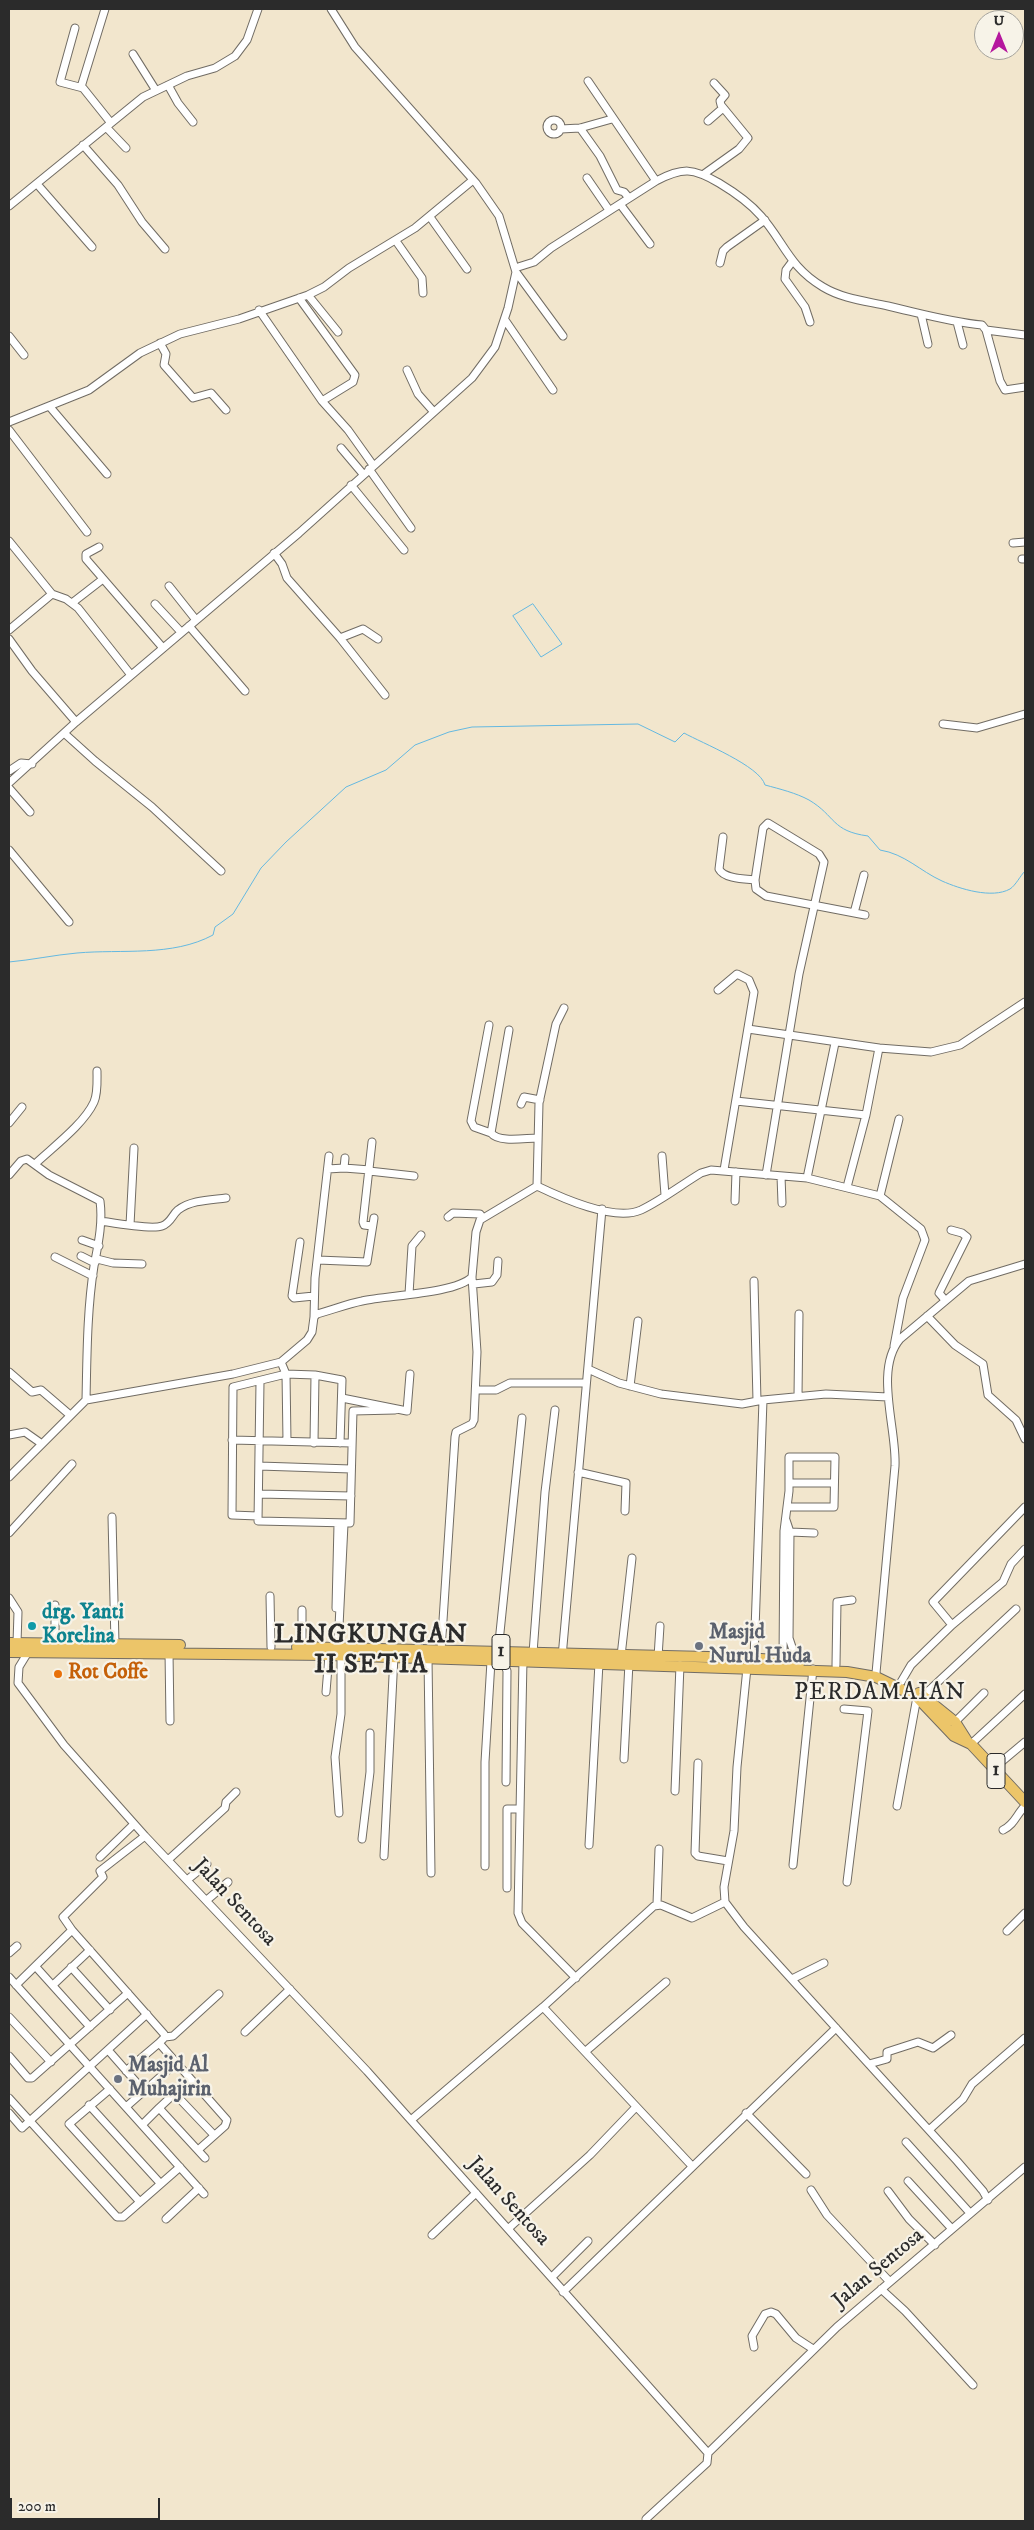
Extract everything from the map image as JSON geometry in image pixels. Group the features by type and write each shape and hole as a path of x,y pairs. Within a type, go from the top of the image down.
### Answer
{"highway":[{"name":"1","path":"13,1643 30,1648 169,1652 329,1654 340,1651 441,1651 523,1660 621,1656 750,1662 876,1677 921,1696 950,1732 969,1743"},
{"name":"1","path":"9,1652 55,1644 115,1644 302,1647 394,1656 491,1661 500,1656 533,1653 599,1663 680,1665 783,1661 836,1664 876,1673 901,1682 921,1696 955,1722 969,1743 1025,1802"}],"street":[{"path":"81,87 105,9"},
{"path":"9,206 83,145 155,90 215,68 234,56 248,40 258,9"},
{"path":"331,9 342,29 368,62 485,194 499,216 516,270 564,336"},
{"path":"75,28 60,80 62,84 81,87 126,148"},
{"path":"134,54 155,90"},
{"path":"588,81 612,119 656,181"},
{"path":"704,174 739,149 748,138 723,108 720,101 725,95 714,83"},
{"path":"168,85 178,103 193,122"},
{"path":"708,121 723,108"},
{"path":"562,129 580,128 612,119"},
{"path":"580,128 600,156 617,190 624,192 629,198"},
{"path":"83,145 118,186 142,222 165,249"},
{"path":"516,270 534,262 542,253 656,181 680,171 692,170 704,174 740,196 765,220 792,262 810,279 842,296 957,322 982,325 986,330 1000,381 1005,390 1025,387"},
{"path":"587,178 610,210"},
{"path":"9,422 89,390 140,353 180,334 239,318 308,295 331,283 358,262 396,241 430,216 473,180"},
{"path":"37,184 92,247"},
{"path":"620,204 650,244"},
{"path":"430,216 467,269"},
{"path":"720,263 722,251 765,220"},
{"path":"396,241 422,278 422,293"},
{"path":"792,262 786,270 786,279 805,307 810,322"},
{"path":"9,783 76,722 274,553 481,369 495,347 505,320 516,270"},
{"path":"308,295 338,332"},
{"path":"300,298 355,375 353,382 322,401"},
{"path":"259,310 322,401 348,430 368,470 411,528"},
{"path":"921,314 928,344"},
{"path":"505,320 553,390"},
{"path":"957,322 963,346"},
{"path":"986,330 1025,335"},
{"path":"9,336 24,355"},
{"path":"160,343 166,354 164,365 193,398 211,393 226,410"},
{"path":"407,370 418,394 433,411"},
{"path":"50,407 72,430 107,474"},
{"path":"9,430 87,532"},
{"path":"341,448 368,470"},
{"path":"351,485 404,550"},
{"path":"9,541 52,594 72,603 131,675"},
{"path":"1013,543 1025,542"},
{"path":"99,547 86,556 103,579 163,648"},
{"path":"274,553 282,564 287,578 340,638 385,696"},
{"path":"72,603 103,579"},
{"path":"169,586 196,620"},
{"path":"9,630 52,594"},
{"path":"155,604 181,632"},
{"path":"189,626 244,691"},
{"path":"340,638 363,629 378,639"},
{"path":"9,639 32,671 76,722"},
{"path":"944,724 977,728 1025,714"},
{"path":"64,733 152,807 221,871"},
{"path":"9,771 21,763 32,764"},
{"path":"9,788 30,812"},
{"path":"766,1175 791,1036 799,974 815,904 823,859 819,854 768,823 763,828 756,889 766,896 815,904 865,915"},
{"path":"723,837 720,872 734,877 756,880"},
{"path":"9,850 69,922"},
{"path":"854,913 864,875"},
{"path":"718,990 738,974 742,975 753,986 754,992 724,1170"},
{"path":"748,1029 835,1043 921,1052 951,1048 988,1028 1025,1002"},
{"path":"537,1186 537,1138 540,1100 556,1024 564,1008"},
{"path":"489,1025 470,1122 474,1128 491,1133 495,1137 537,1138"},
{"path":"491,1133 509,1030"},
{"path":"807,1178 835,1043"},
{"path":"847,1187 866,1115 879,1048"},
{"path":"35,1164 71,1130 92,1105 96,1093 97,1071"},
{"path":"521,1104 524,1097 540,1100"},
{"path":"736,1101 866,1115"},
{"path":"9,1123 22,1107"},
{"path":"880,1196 899,1118"},
{"path":"318,1260 367,1262 373,1222 364,1225 363,1222 372,1142"},
{"path":"130,1225 134,1148"},
{"path":"9,1477 86,1400 233,1374 281,1362 307,1340 312,1332 314,1317 314,1296 329,1156"},
{"path":"662,1156 665,1195"},
{"path":"344,1168 345,1158"},
{"path":"9,1175 23,1160 35,1164 49,1175 99,1199 101,1221 87,1342 86,1400"},
{"path":"328,1169 344,1168 414,1176"},
{"path":"537,1186 572,1202 622,1213 640,1210 705,1171 724,1170 807,1178 880,1196 921,1230 925,1240 903,1298 891,1355 888,1397 895,1446 895,1466 876,1673"},
{"path":"736,1172 736,1201"},
{"path":"781,1176 782,1203"},
{"path":"441,1651 455,1437 459,1430 472,1424 476,1390 473,1281 476,1232 482,1217 537,1186"},
{"path":"101,1221 130,1225 162,1226 172,1220 174,1213 182,1207 198,1201 226,1198"},
{"path":"562,1657 602,1209"},
{"path":"448,1217 453,1213 480,1214 482,1217"},
{"path":"945,1300 939,1293 967,1237 962,1233 951,1230"},
{"path":"409,1294 412,1246 420,1234"},
{"path":"82,1240 99,1246"},
{"path":"300,1242 292,1296 294,1298 314,1296"},
{"path":"80,1256 96,1261 142,1264"},
{"path":"55,1257 94,1276"},
{"path":"314,1317 361,1301 452,1288 473,1281 492,1282 497,1275 498,1261"},
{"path":"894,1346 969,1281 1025,1264"},
{"path":"754,1280 760,1400 750,1662 737,1767 734,1830 725,1879 725,1902 734,1916 870,2064 983,2191 988,2200"},
{"path":"798,1314 798,1396"},
{"path":"927,1316 955,1345 983,1364 988,1395 1016,1420 1025,1439"},
{"path":"630,1386 638,1321"},
{"path":"281,1362 286,1374 287,1441"},
{"path":"588,1369 630,1386 661,1394 742,1404 760,1400 826,1394 888,1397"},
{"path":"9,1372 32,1392 41,1390 70,1415"},
{"path":"258,1516 232,1515 233,1387 260,1382 286,1374 315,1375 342,1380 340,1443"},
{"path":"260,1382 258,1521 341,1524 350,1523 353,1411 408,1411 410,1374"},
{"path":"314,1443 315,1375"},
{"path":"476,1390 496,1390 510,1383 586,1383"},
{"path":"342,1398 395,1410"},
{"path":"533,1653 545,1492 555,1410"},
{"path":"506,1782 507,1671 500,1656 522,1418"},
{"path":"9,1435 25,1432 42,1444"},
{"path":"232,1440 352,1443"},
{"path":"783,1661 784,1532 788,1507 789,1457 835,1457 834,1507 788,1507"},
{"path":"9,1533 72,1464"},
{"path":"259,1466 351,1469"},
{"path":"578,1472 626,1483 625,1511"},
{"path":"789,1483 834,1483"},
{"path":"259,1494 351,1496"},
{"path":"952,1625 932,1602 1025,1508"},
{"path":"112,1517 115,1644"},
{"path":"786,1520 790,1532 789,1638 797,1662"},
{"path":"339,1813 335,1756 341,1714 339,1616 336,1608 341,1524"},
{"path":"790,1532 814,1533"},
{"path":"901,1682 911,1665 952,1625 1002,1582 1011,1564 1025,1550"},
{"path":"621,1656 632,1558"},
{"path":"270,1596 271,1647"},
{"path":"9,1598 18,1612 13,1643"},
{"path":"836,1664 837,1602 852,1600"},
{"path":"55,1605 55,1644"},
{"path":"302,1610 302,1647"},
{"path":"896,1806 921,1696 1016,1610"},
{"path":"658,1657 660,1626"},
{"name":"Jalan Sentosa","path":"30,1648 17,1672 22,1689 57,1736 145,1836 290,1989 509,2228 563,2292 708,2453 813,2349 1025,2167"},
{"path":"169,1652 170,1721"},
{"path":"326,1692 329,1654"},
{"path":"384,1856 394,1656"},
{"path":"428,1658 431,1873"},
{"path":"523,1660 518,1913 522,1923 576,1978"},
{"path":"485,1866 485,1762 491,1661"},
{"path":"589,1845 599,1663"},
{"path":"624,1759 629,1663"},
{"path":"675,1791 680,1665"},
{"path":"793,1865 813,1669"},
{"path":"955,1722 984,1694"},
{"path":"969,1743 1025,1694"},
{"path":"844,1709 868,1711 847,1882"},
{"path":"362,1840 370,1772 370,1733"},
{"path":"994,1768 1025,1742"},
{"path":"698,1763 696,1854 728,1861"},
{"path":"168,1860 225,1808 226,1802 236,1792"},
{"path":"1003,1830 1014,1822 1025,1806"},
{"path":"507,1888 507,1809 520,1809"},
{"path":"100,1857 134,1824"},
{"path":"145,1836 100,1871 103,1877 63,1917 72,1930 147,2014 165,2037"},
{"path":"410,2120 543,2007 657,1904 659,1849"},
{"path":"188,1880 207,1864"},
{"path":"207,1900 228,1882"},
{"path":"657,1904 692,1918 725,1902"},
{"path":"1007,1931 1025,1913"},
{"path":"16,1985 72,1930"},
{"path":"9,1953 17,1946"},
{"path":"52,1985 90,1950"},
{"path":"792,1979 824,1963"},
{"path":"36,1967 90,2027"},
{"path":"71,1967 110,2010"},
{"path":"9,1977 202,2191 166,2219"},
{"path":"586,2051 666,1982"},
{"path":"245,2032 290,1989"},
{"path":"9,2056 30,2079 128,1993"},
{"path":"126,2071 165,2037 173,2036 219,1994"},
{"path":"543,2007 692,2166"},
{"path":"9,2113 22,2128 147,2014"},
{"path":"9,2017 51,2062"},
{"path":"563,2292 836,2028"},
{"path":"870,2064 887,2059 887,2052 918,2042 933,2048 951,2035"},
{"path":"929,2130 963,2100 972,2084 1025,2038"},
{"path":"159,2043 227,2120 226,2126 198,2150"},
{"path":"108,2050 144,2091"},
{"path":"126,2107 177,2062"},
{"path":"142,2125 190,2080"},
{"path":"110,2089 69,2124 140,2202"},
{"path":"175,2094 214,2135"},
{"path":"9,2098 117,2217 122,2218 180,2167"},
{"path":"89,2105 160,2183"},
{"path":"509,2228 583,2162 636,2107"},
{"path":"159,2108 205,2158"},
{"path":"746,2113 806,2174"},
{"path":"906,2142 970,2213"},
{"path":"908,2181 952,2229"},
{"path":"811,2190 827,2215 890,2282"},
{"path":"888,2191 909,2219 934,2245"},
{"path":"432,2235 476,2193"},
{"path":"552,2277 588,2242"},
{"path":"882,2289 905,2311 973,2385"},
{"path":"754,2347 752,2336 765,2314 770,2312 776,2314 804,2345 813,2349"},
{"path":"646,2520 707,2463 708,2453"}],"waterway":[{"path":"533,604 562,644 541,657 513,616 533,604"},
{"path":"9,962 77,953 146,951 181,947 213,935 215,927 233,914 261,868 286,842 346,787 386,770 415,745 449,732 472,727 638,724 675,742 684,733 753,770 765,785 809,800 840,827 856,834 868,836 880,850 897,855 949,884 976,892 1003,892 1010,889 1025,871"}],"place":[{"name":"drg. Yanti Korelina","path":"32,1626"},
{"name":"Masjid Nurul Huda","path":"699,1646"},
{"name":"Rot Coffe","path":"58,1674"},
{"name":"Masjid Al Muhajirin","path":"118,2079"}],"district":[{"name":"LINGKUNGAN II SETIA","path":"371,1652"},
{"name":"PERDAMAIAN","path":"880,1694"}]}
